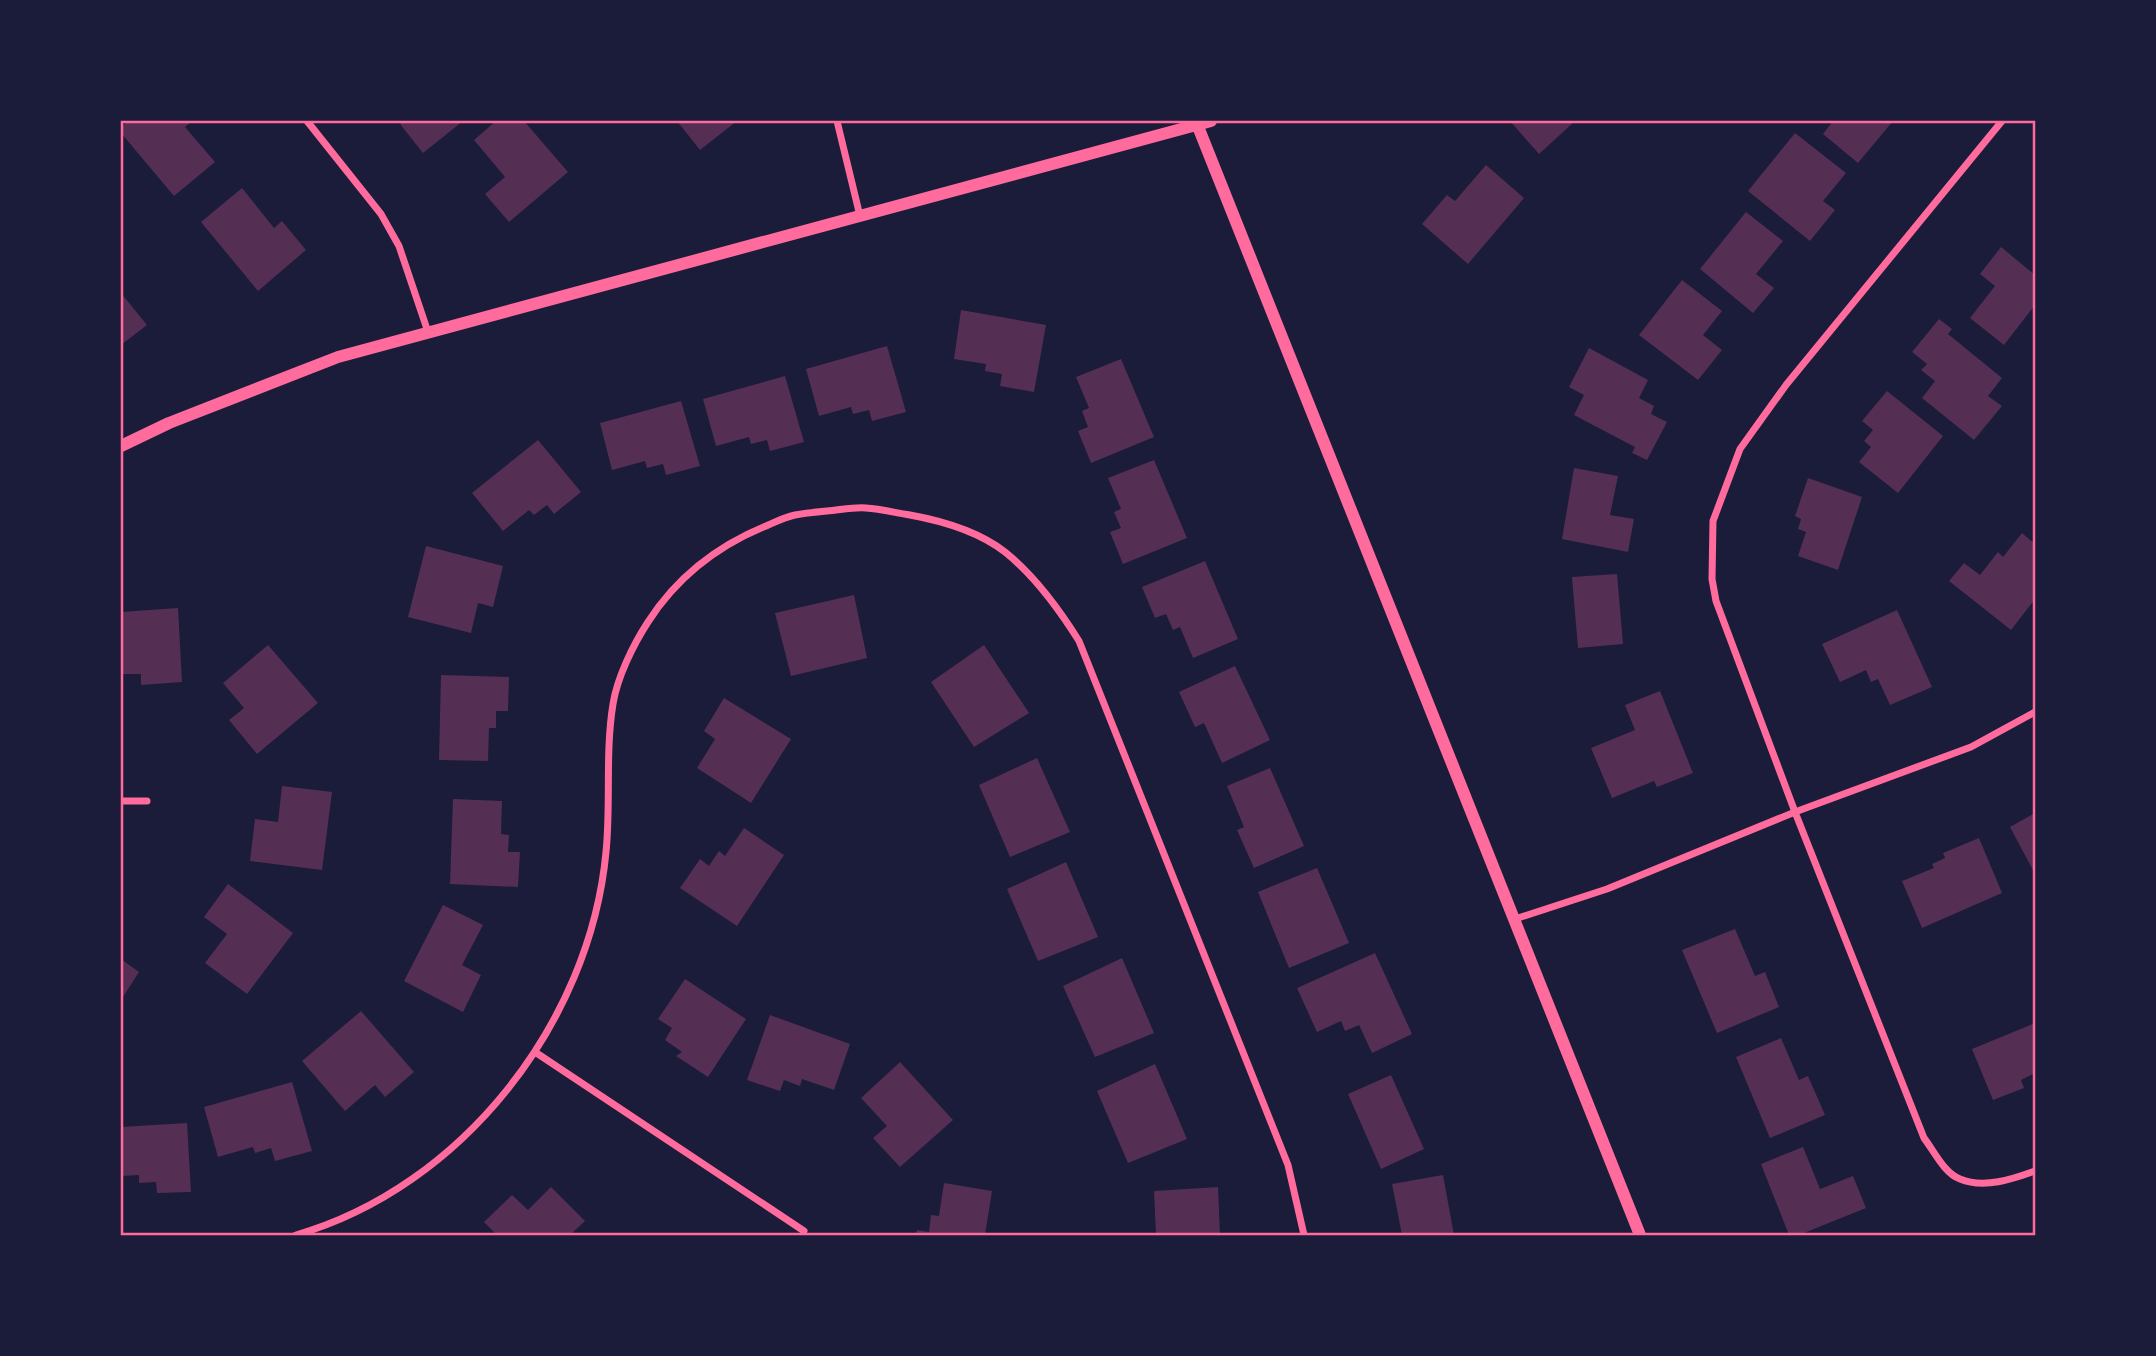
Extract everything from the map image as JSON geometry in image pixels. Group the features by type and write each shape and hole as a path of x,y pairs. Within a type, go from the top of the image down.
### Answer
{"street":[{"path":"307,121 381,214 399,246 428,332"},
{"path":"837,121 860,216"},
{"path":"2002,121 1786,385 1740,449 1713,521 1712,579 1716,601 1795,812 1924,1138 1944,1167 1960,1179 1994,1184 2035,1171"},
{"path":"121,446 169,423 338,357 1204,122 1640,1235"},
{"path":"296,1235 330,1225 398,1189 451,1149 496,1105 535,1052 566,995 586,946 599,898 606,852 608,747 613,701 626,666 648,622 702,561 734,539 793,515 863,508 938,520 979,536 1005,553 1056,605 1079,641 1288,1165 1304,1235"},
{"path":"1515,919 1607,889 1795,812 1971,747 2035,712"},
{"path":"121,801 147,800"},
{"path":"535,1052 804,1231"}],"building":[{"path":"128,121 192,121 185,127 215,162 174,196 121,133 121,127"},
{"path":"404,121 463,121 423,153 400,124"},
{"path":"496,121 524,121 568,172 509,222 485,194 505,177 474,140"},
{"path":"677,121 737,121 700,150"},
{"path":"1510,121 1575,121 1539,154"},
{"path":"1833,121 1893,121 1858,163 1823,134"},
{"path":"1795,133 1846,173 1823,201 1835,210 1810,241 1748,191"},
{"path":"1486,165 1524,198 1468,264 1422,224 1447,195 1455,201"},
{"path":"242,188 274,228 282,221 306,250 258,291 201,222"},
{"path":"1746,212 1783,241 1756,274 1774,288 1753,313 1700,269"},
{"path":"2001,247 2035,275 2035,305 2004,345 1970,318 1995,286 1980,274"},
{"path":"1682,280 1722,311 1703,335 1722,350 1698,380 1639,335"},
{"path":"121,293 147,325 121,345"},
{"path":"961,310 1046,325 1034,392 1000,386 1002,374 985,371 986,364 954,359"},
{"path":"1939,319 1952,329 1948,334 2002,378 1988,396 2002,406 1974,440 1922,398 1935,381 1921,370 1927,364 1912,352"},
{"path":"887,346 906,412 872,421 869,410 853,414 851,407 819,416 806,369"},
{"path":"1589,348 1648,380 1639,398 1654,406 1651,414 1667,422 1647,460 1632,453 1635,447 1574,415 1584,395 1569,387"},
{"path":"1121,359 1154,437 1091,463 1078,431 1088,427 1082,411 1089,408 1076,377"},
{"path":"785,376 804,442 770,451 767,440 751,444 749,437 716,446 703,399"},
{"path":"1887,391 1943,436 1898,493 1859,462 1871,447 1864,441 1873,430 1862,421"},
{"path":"681,401 700,466 666,475 663,464 647,468 645,461 612,470 600,423"},
{"path":"538,440 581,492 554,514 547,505 534,515 529,510 503,531 472,493"},
{"path":"1154,460 1187,538 1123,564 1110,532 1121,528 1114,512 1121,509 1108,478"},
{"path":"1574,468 1618,476 1610,515 1634,519 1628,552 1562,539"},
{"path":"1808,478 1862,497 1838,570 1798,556 1806,532 1798,529 1801,519 1795,516"},
{"path":"2022,533 2035,544 2035,599 2011,630 1949,581 1964,563 1980,575 1998,552 2003,557"},
{"path":"426,546 503,566 493,607 478,603 471,633 408,617"},
{"path":"1205,561 1238,639 1193,658 1180,627 1173,630 1166,614 1155,618 1142,587"},
{"path":"1617,574 1623,644 1578,648 1572,577"},
{"path":"854,595 867,658 791,676 775,613"},
{"path":"178,608 182,682 141,685 141,674 123,674 121,612"},
{"path":"1897,610 1932,687 1890,705 1878,679 1871,682 1866,670 1840,682 1822,644"},
{"path":"268,645 318,703 257,754 229,720 244,708 223,683"},
{"path":"984,645 1029,713 974,747 931,682"},
{"path":"1235,666 1270,740 1222,763 1204,723 1195,727 1179,692"},
{"path":"441,675 509,677 508,711 496,711 496,728 489,728 488,761 439,760"},
{"path":"1660,691 1693,773 1657,787 1654,781 1612,798 1591,748 1635,730 1625,705"},
{"path":"724,698 791,739 751,803 697,768 715,739 704,731"},
{"path":"1037,758 1070,832 1010,857 979,785"},
{"path":"1270,768 1304,846 1254,868 1237,830 1244,827 1227,786"},
{"path":"282,786 332,792 322,870 250,861 255,819 278,822"},
{"path":"453,799 502,801 501,834 509,835 508,852 520,852 518,887 450,884"},
{"path":"2035,813 2035,874 2010,827"},
{"path":"744,828 784,855 737,926 680,888 700,859 709,866 719,851 725,856"},
{"path":"1979,838 2002,893 1922,928 1902,881 1934,868 1932,864 1945,858 1943,853"},
{"path":"1066,862 1098,937 1038,961 1007,889"},
{"path":"1317,868 1349,943 1289,968 1258,892"},
{"path":"228,884 293,933 247,994 205,963 227,934 204,917"},
{"path":"443,905 483,925 462,965 481,975 463,1012 404,981"},
{"path":"1735,929 1755,976 1765,972 1779,1007 1717,1033 1682,950"},
{"path":"1375,953 1412,1034 1372,1053 1359,1025 1345,1031 1341,1021 1317,1032 1297,988"},
{"path":"1122,958 1154,1033 1095,1057 1063,986"},
{"path":"121,959 139,972 121,1000"},
{"path":"685,979 746,1019 708,1077 676,1056 682,1052 665,1040 672,1028 658,1019"},
{"path":"361,1011 414,1072 385,1097 375,1085 345,1111 302,1061"},
{"path":"770,1015 850,1044 834,1090 802,1079 800,1086 784,1080 780,1091 747,1080"},
{"path":"2035,1023 2035,1073 2021,1080 2024,1088 1993,1100 1972,1049"},
{"path":"1781,1038 1799,1080 1808,1076 1825,1115 1770,1138 1736,1057"},
{"path":"900,1062 953,1120 900,1167 873,1138 887,1126 861,1098"},
{"path":"1155,1064 1187,1139 1128,1163 1097,1091"},
{"path":"1391,1075 1424,1149 1381,1169 1348,1094"},
{"path":"292,1082 312,1151 275,1161 271,1148 255,1153 253,1147 218,1157 204,1107"},
{"path":"187,1123 191,1192 157,1193 156,1182 139,1183 139,1175 121,1176 121,1127"},
{"path":"1803,1147 1820,1189 1853,1176 1866,1208 1799,1235 1789,1235 1761,1164"},
{"path":"1443,1175 1454,1235 1402,1235 1392,1184"},
{"path":"944,1183 992,1191 985,1235 916,1235 917,1230 929,1232 931,1215 939,1216"},
{"path":"551,1187 585,1221 570,1235 497,1235 484,1222 512,1195 528,1210"},
{"path":"1218,1187 1220,1235 1156,1235 1154,1191"}]}
